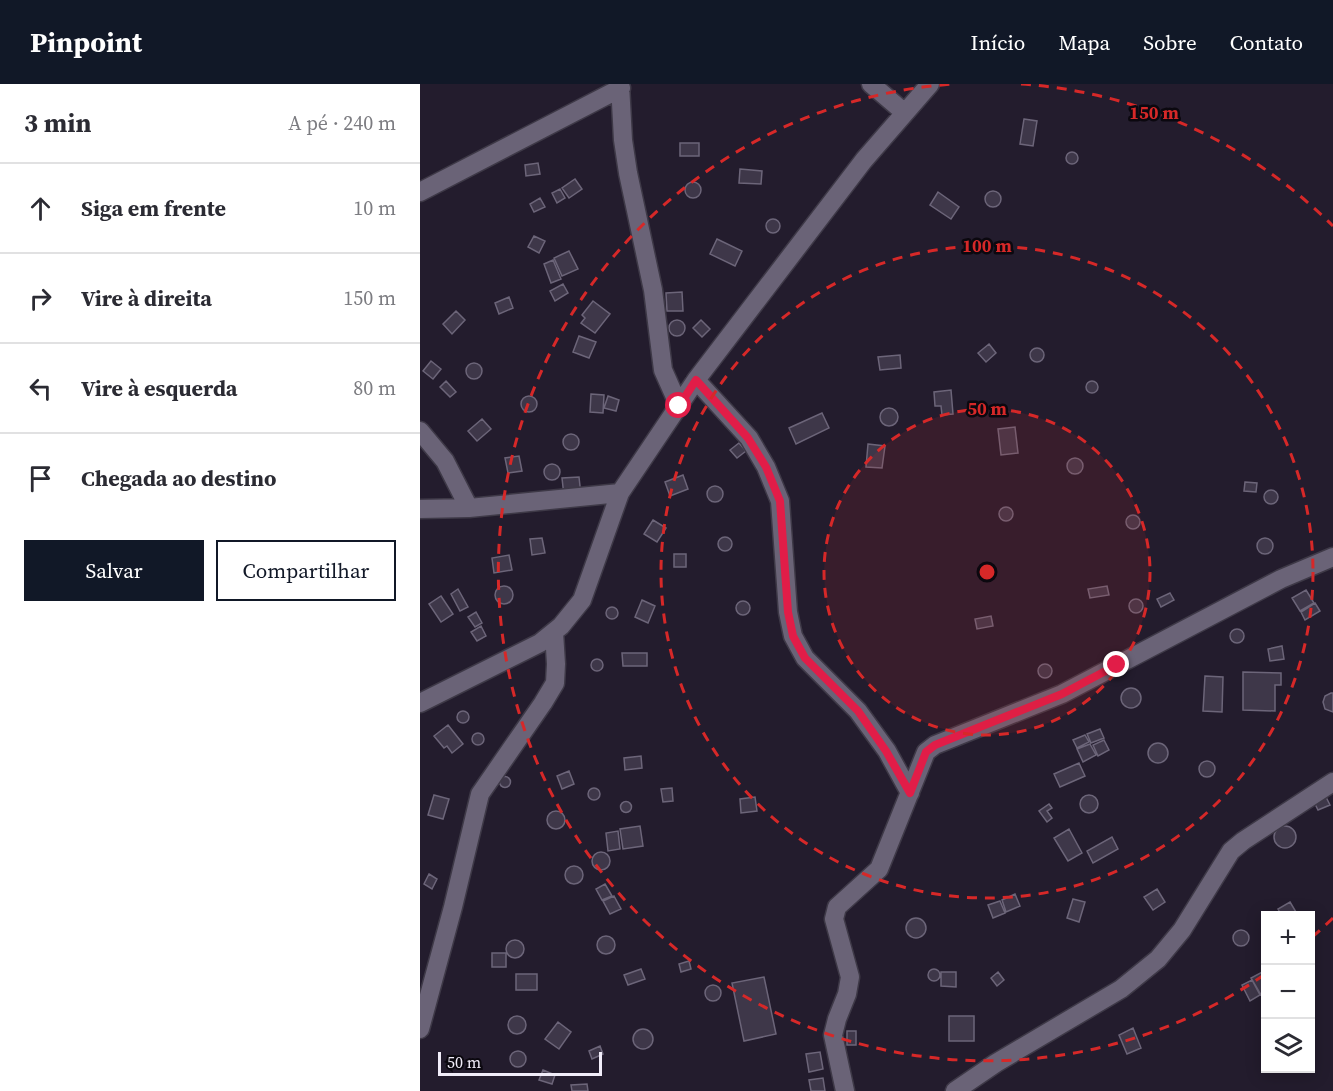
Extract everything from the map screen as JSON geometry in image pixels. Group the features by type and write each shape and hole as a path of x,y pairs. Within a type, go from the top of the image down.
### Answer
{"street":[{"path":"871,84 905,113"},
{"path":"420,703 540,643 554,632 582,600 620,493 696,380 864,160 930,84"},
{"path":"420,192 620,86 623,140 628,173 653,290 663,369 679,406"},
{"path":"696,380 748,438 766,467 777,493 784,540 788,612 793,636 805,658 858,711 886,751 910,793"},
{"path":"420,431 445,461 469,508"},
{"path":"420,509 469,508 620,493"},
{"path":"845,1091 833,1035 847,994 850,977 834,919 837,908 879,869 926,752 935,745 1062,694 1281,579 1333,557"},
{"path":"420,1029 480,794 555,682 554,632"},
{"path":"955,1091 996,1063 1121,989 1158,959 1182,930 1231,851 1333,782"}],"building":[{"path":"1024,119 1037,121 1033,146 1020,144"},
{"path":"680,143 699,143 699,156 680,156"},
{"path":"1074,152 1078,158 1074,164 1070,164 1066,156"},
{"path":"538,163 540,174 526,176 525,165"},
{"path":"740,169 762,171 761,184 739,183"},
{"path":"575,179 582,189 569,198 562,188"},
{"path":"690,182 696,182 701,190 699,196 690,198 685,193 685,187"},
{"path":"560,189 565,198 557,203 552,193"},
{"path":"993,191 999,193 1001,199 999,205 993,207 987,205 985,199 987,193"},
{"path":"938,192 959,207 951,219 930,205"},
{"path":"540,198 545,207 534,212 530,204"},
{"path":"773,219 778,221 780,226 778,231 773,233 768,231 766,226 768,221"},
{"path":"534,236 545,241 539,253 528,247"},
{"path":"717,239 742,251 735,266 710,254"},
{"path":"569,251 578,269 562,276 554,258"},
{"path":"553,260 561,279 551,283 544,264"},
{"path":"563,284 568,293 555,301 550,291"},
{"path":"682,292 683,311 667,311 666,293"},
{"path":"509,297 513,308 499,314 495,303"},
{"path":"593,301 610,314 595,333 581,323 585,318 582,315"},
{"path":"456,311 465,320 452,334 443,324"},
{"path":"674,320 680,320 685,328 683,334 674,336 669,331 669,325"},
{"path":"701,320 710,329 702,337 693,328"},
{"path":"579,336 596,342 589,358 573,352"},
{"path":"989,344 996,353 986,362 978,353"},
{"path":"1034,348 1040,348 1044,355 1040,362 1034,362 1030,358 1030,352"},
{"path":"900,355 901,368 880,370 878,357"},
{"path":"431,361 441,369 433,379 423,371"},
{"path":"471,363 477,363 482,371 480,377 471,379 466,374 466,368"},
{"path":"446,381 456,392 450,397 440,387"},
{"path":"1094,381 1098,387 1094,393 1090,393 1086,385"},
{"path":"951,390 953,414 942,415 941,406 935,406 934,392"},
{"path":"591,394 604,395 603,413 590,412"},
{"path":"526,396 532,396 537,404 535,410 526,412 521,407 521,401"},
{"path":"608,396 619,400 616,411 604,408"},
{"path":"889,408 896,410 898,417 896,424 889,426 882,424 880,417 882,410"},
{"path":"822,413 829,428 796,444 789,428"},
{"path":"482,419 491,429 477,441 468,431"},
{"path":"1015,427 1018,453 1001,455 998,429"},
{"path":"568,434 574,434 579,442 577,448 568,450 563,445 563,439"},
{"path":"739,443 746,451 737,458 730,450"},
{"path":"868,444 885,446 882,468 866,467"},
{"path":"519,456 522,471 508,473 505,458"},
{"path":"1075,458 1083,466 1075,474 1067,466"},
{"path":"549,464 555,464 560,472 558,478 549,480 544,475 544,469"},
{"path":"683,475 688,489 670,496 665,482"},
{"path":"579,477 581,495 564,496 562,478"},
{"path":"1245,482 1257,483 1256,492 1244,491"},
{"path":"712,486 718,486 723,494 721,500 712,502 707,497 707,491"},
{"path":"1271,490 1276,492 1278,497 1276,502 1271,504 1266,502 1264,497 1266,492"},
{"path":"1006,507 1011,509 1013,514 1011,519 1006,521 1001,519 999,514 1001,509"},
{"path":"1133,515 1138,517 1140,522 1138,527 1133,529 1128,527 1126,522 1128,517"},
{"path":"653,520 666,528 657,542 644,534"},
{"path":"725,537 730,539 732,544 730,549 725,551 720,549 718,544 720,539"},
{"path":"542,538 545,553 532,555 530,539"},
{"path":"1262,538 1268,538 1273,546 1271,552 1262,554 1257,549 1257,543"},
{"path":"674,554 686,554 686,567 674,567"},
{"path":"509,555 512,570 494,573 492,558"},
{"path":"504,586 510,589 513,595 510,601 504,604 498,601 495,595 498,589"},
{"path":"1107,586 1109,595 1090,598 1088,589"},
{"path":"458,589 468,607 460,611 451,594"},
{"path":"1306,590 1314,603 1300,611 1292,598"},
{"path":"1170,593 1174,600 1161,607 1157,599"},
{"path":"441,596 453,614 441,622 429,604"},
{"path":"1136,599 1141,601 1143,606 1141,611 1136,613 1131,611 1129,606 1131,601"},
{"path":"642,600 655,606 648,623 635,617"},
{"path":"743,601 748,603 750,608 748,613 743,615 738,613 736,608 738,603"},
{"path":"1315,603 1320,611 1305,620 1301,612"},
{"path":"614,607 618,613 614,619 610,619 606,611"},
{"path":"476,612 482,623 475,627 468,617"},
{"path":"991,616 993,626 977,629 975,619"},
{"path":"481,626 486,636 477,641 471,632"},
{"path":"1234,629 1240,629 1244,636 1240,643 1234,643 1230,639 1230,633"},
{"path":"1282,646 1284,659 1270,661 1268,649"},
{"path":"622,653 647,653 647,666 623,666"},
{"path":"599,659 603,665 599,671 595,671 591,663"},
{"path":"1045,664 1050,666 1052,671 1050,676 1045,678 1040,676 1038,671 1040,666"},
{"path":"1243,672 1281,673 1281,685 1275,685 1275,711 1243,710"},
{"path":"1205,676 1223,677 1222,712 1203,711"},
{"path":"1131,688 1138,691 1141,698 1138,705 1131,708 1124,705 1121,698 1124,691"},
{"path":"1333,693 1333,712 1325,709 1323,702 1325,696"},
{"path":"465,711 469,717 465,723 461,723 457,715"},
{"path":"448,725 463,744 452,753 447,746 444,748 434,736"},
{"path":"1100,729 1104,738 1091,743 1087,734"},
{"path":"480,733 484,739 480,745 476,745 472,737"},
{"path":"1085,735 1089,742 1077,748 1073,740"},
{"path":"1104,740 1109,750 1098,756 1093,745"},
{"path":"1158,743 1165,746 1168,753 1165,760 1158,763 1151,760 1148,753 1151,746"},
{"path":"1090,744 1096,755 1083,762 1077,749"},
{"path":"641,756 642,768 625,770 624,758"},
{"path":"1207,761 1215,769 1207,777 1199,769"},
{"path":"1079,763 1085,776 1060,787 1054,774"},
{"path":"569,771 574,784 562,789 557,776"},
{"path":"505,776 511,782 505,788 499,782"},
{"path":"594,788 600,794 594,800 588,794"},
{"path":"672,788 673,801 663,802 661,789"},
{"path":"434,795 449,799 443,819 428,815"},
{"path":"1089,795 1095,798 1098,804 1095,810 1089,813 1083,810 1080,804 1083,798"},
{"path":"755,797 757,811 741,813 740,799"},
{"path":"1326,797 1330,805 1318,810 1314,802"},
{"path":"626,801 632,807 626,813 620,807"},
{"path":"1049,804 1052,808 1047,811 1052,818 1047,822 1039,811"},
{"path":"556,811 562,814 565,820 562,826 556,829 550,826 547,820 550,814"},
{"path":"640,826 643,846 623,849 620,829"},
{"path":"1285,826 1293,829 1296,837 1293,845 1285,848 1277,845 1274,837 1277,829"},
{"path":"1069,829 1082,853 1068,861 1054,838"},
{"path":"618,831 620,849 608,851 606,833"},
{"path":"1112,837 1118,849 1093,863 1087,851"},
{"path":"601,852 607,855 610,861 607,867 601,870 595,867 592,861 595,855"},
{"path":"574,866 580,869 583,875 580,881 574,884 568,881 565,875 568,869"},
{"path":"429,874 437,879 432,889 424,884"},
{"path":"605,884 612,896 602,900 596,889"},
{"path":"1157,889 1165,902 1153,910 1144,897"},
{"path":"1015,894 1020,906 1006,912 1002,900"},
{"path":"614,896 621,909 610,914 603,901"},
{"path":"1073,899 1085,902 1079,922 1067,918"},
{"path":"1000,901 1005,913 993,918 988,905"},
{"path":"1290,902 1295,911 1279,911 1278,909"},
{"path":"912,918 920,918 926,924 926,932 920,938 912,938 906,932 906,924"},
{"path":"1241,930 1247,932 1249,938 1247,944 1241,946 1235,944 1233,938 1235,932"},
{"path":"606,936 612,939 615,945 612,951 606,954 600,951 597,945 600,939"},
{"path":"515,940 521,943 524,949 521,955 515,958 509,955 506,949 509,943"},
{"path":"492,953 506,953 506,967 492,967"},
{"path":"689,961 691,969 681,972 679,964"},
{"path":"641,969 645,979 628,985 624,975"},
{"path":"936,969 940,975 936,981 932,981 928,973"},
{"path":"941,972 956,972 956,987 941,986"},
{"path":"998,972 1004,980 997,986 991,978"},
{"path":"1261,973 1261,995 1251,978"},
{"path":"516,974 537,974 537,990 516,990"},
{"path":"764,977 776,1034 744,1041 732,983"},
{"path":"1252,980 1260,995 1250,1001 1242,985"},
{"path":"713,985 721,993 713,1001 705,993"},
{"path":"517,1016 523,1019 526,1025 523,1031 517,1034 511,1031 508,1025 511,1019"},
{"path":"949,1016 974,1016 974,1041 949,1041"},
{"path":"558,1022 571,1032 559,1049 545,1039"},
{"path":"1133,1028 1141,1048 1127,1054 1119,1035"},
{"path":"639,1029 647,1029 653,1035 653,1043 647,1049 639,1049 633,1043 633,1035"},
{"path":"847,1031 856,1031 856,1045 847,1045"},
{"path":"600,1046 603,1054 592,1059 589,1051"},
{"path":"518,1051 524,1053 526,1059 524,1065 518,1067 512,1065 510,1059 512,1053"},
{"path":"820,1052 823,1069 809,1072 806,1054"},
{"path":"543,1070 555,1075 552,1084 539,1080"},
{"path":"823,1078 825,1091 811,1091 809,1080"},
{"path":"587,1084 588,1091 572,1091 571,1085"}],"route":[{"path":"679,406 696,380 748,438 766,467 780,501 788,612 793,636 805,658 858,711 886,751 910,793 926,752 935,745 1062,694 1117,665"}]}
